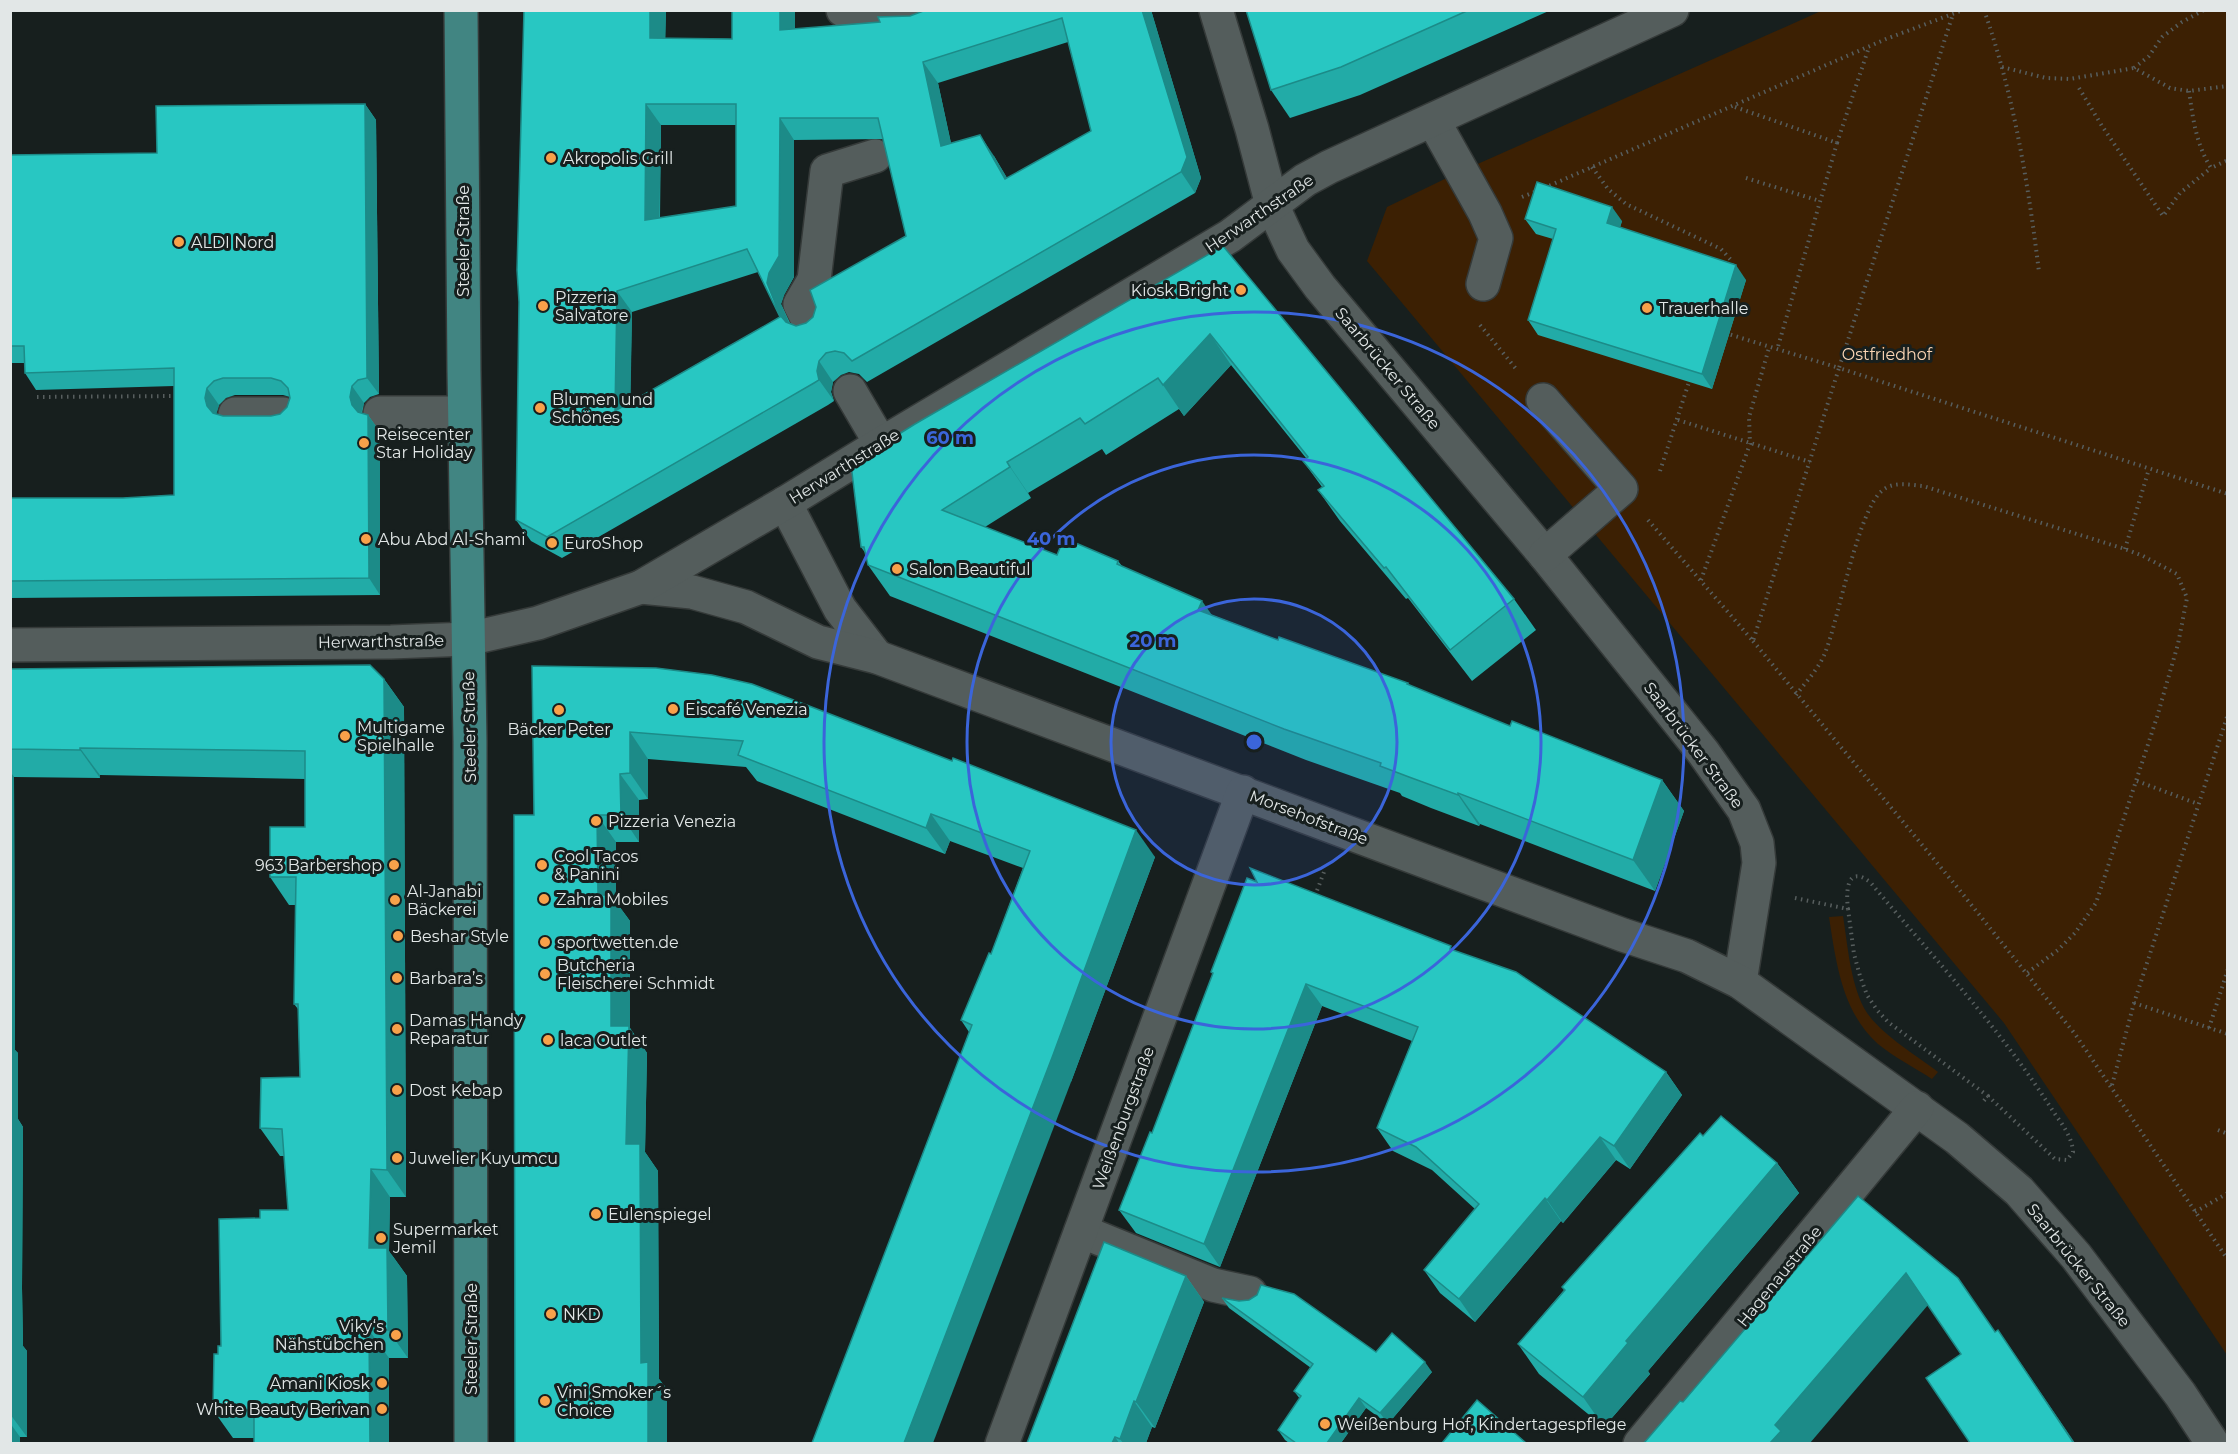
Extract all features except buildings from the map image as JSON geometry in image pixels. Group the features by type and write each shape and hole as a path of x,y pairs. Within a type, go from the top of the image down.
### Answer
{"main road":[{"name":"Steeler Straße","path":"460,10 468,639 471,1443"}],"street":[{"path":"843,10 876,19 919,19 947,10"},
{"name":"Saarbrücker Straße","path":"1216,10 1272,205 1293,250 1320,287 1545,555 1703,752 1744,810 1757,843 1759,863 1740,982 1917,1108 1957,1138 2019,1191 2076,1256 2180,1394 2213,1443"},
{"name":"Herwarthstraße","path":"10,645 391,642 468,639 538,623 641,587 1230,236 1305,180 1672,10"},
{"path":"1433,120 1485,213 1496,238 1483,284"},
{"path":"812,328 800,304 814,280 827,171 875,156"},
{"path":"850,391 880,444"},
{"path":"1543,400 1621,489 1545,555"},
{"path":"380,413 464,412"},
{"path":"235,414 282,414"},
{"path":"785,503 840,609 877,657"},
{"name":"Morsehofstraße","path":"641,587 692,592 746,607 818,642 877,657 1623,935 1687,956 1740,982"},
{"name":"Weißenburgstraße","path":"1002,1443 1243,792"},
{"name":"Hagenaustraße","path":"1640,1443 1917,1108"},
{"path":"1081,1231 1213,1285 1250,1293"}],"path":[{"path":"1485,213 1869,47 1963,10"},
{"path":"1984,10 2002,67 2029,193 2039,272"},
{"path":"2002,67 2046,78 2070,79 2134,68 2149,56 2162,36 2204,10"},
{"path":"1753,641 1953,14"},
{"path":"1777,350 1837,143 1869,47"},
{"path":"2134,68 2170,88 2189,91 2228,86"},
{"path":"2079,88 2163,216 2180,193 2211,168 2228,160"},
{"path":"2189,91 2195,130 2202,154 2211,168"},
{"path":"1734,106 1837,143"},
{"path":"1592,167 1608,189 1626,204 1721,249 1731,260 1733,274"},
{"path":"1746,178 1820,201"},
{"path":"1483,284 1473,317 1543,400"},
{"path":"1718,331 2228,494"},
{"path":"1701,581 1750,444 1749,417 1769,348"},
{"path":"1657,480 1694,369"},
{"path":"1678,420 1810,462"},
{"path":"2125,549 2149,469"},
{"path":"1796,695 1824,656 1871,502 1884,489 1900,484 1923,486 2125,549 2177,574 2187,598 2178,644 2137,781 2096,903 2075,933 2058,950 2027,973"},
{"path":"1642,513 1753,641 2075,1034 2228,1260"},
{"path":"2112,1086 2134,1003 2228,714"},
{"path":"2137,781 2198,804"},
{"path":"1314,899 1324,872"},
{"path":"1856,877 1864,877 1870,882 2003,1041 2046,1099 2072,1141 2073,1152 2067,1160 2055,1159 1988,1096 1888,1022 1867,995 1854,954 1846,891 1849,882 1856,877"},
{"path":"1755,889 1848,909"},
{"path":"2210,1028 2228,969"},
{"path":"2134,1003 2228,1034"},
{"path":"1957,1138 1988,1096"},
{"path":"2218,1130 2228,1134"},
{"path":"2195,1212 2228,1193"}],"green space":[{"name":"Ostfriedhof","path":"1821,11 2227,11 2227,1355 2004,1023 1367,261 1387,207 1455,174"},
{"path":"1843,916 1853,975 1864,1008 1887,1034 1938,1072 1932,1079 1878,1044 1856,1017 1838,969 1829,917"}],"place":[{"name":"Akropolis Grill","path":"551,158"},
{"name":"ALDI Nord","path":"179,242"},
{"name":"Kiosk Bright","path":"1241,290"},
{"name":"Pizzeria Salvatore","path":"543,306"},
{"name":"Trauerhalle","path":"1647,308"},
{"name":"Blumen und Schönes","path":"540,408"},
{"name":"Reisecenter Star Holiday","path":"364,443"},
{"name":"Abu Abd Al-Shami","path":"366,539"},
{"name":"EuroShop","path":"552,543"},
{"name":"Salon Beautiful","path":"897,569"},
{"name":"Eiscafé Venezia","path":"673,709"},
{"name":"Bäcker Peter","path":"559,710"},
{"name":"Multigame Spielhalle","path":"345,736"},
{"name":"Pizzeria Venezia","path":"596,821"},
{"name":"963 Barbershop","path":"394,865"},
{"name":"Cool Tacos & Panini","path":"542,865"},
{"name":"Zahra Mobiles","path":"544,899"},
{"name":"Al-Janabi Bäckerei","path":"395,900"},
{"name":"Beshar Style","path":"398,936"},
{"name":"sportwetten.de","path":"545,942"},
{"name":"Butcheria Fleischerei Schmidt","path":"545,974"},
{"name":"Barbara’s","path":"397,978"},
{"name":"Damas Handy Reparatur","path":"397,1029"},
{"name":"laca Outlet","path":"548,1040"},
{"name":"Dost Kebap","path":"397,1090"},
{"name":"Juwelier Kuyumcu","path":"397,1158"},
{"name":"Eulenspiegel","path":"596,1214"},
{"name":"Supermarket Jemil","path":"381,1238"},
{"name":"NKD","path":"551,1314"},
{"name":"Viky‘s Nähstübchen","path":"396,1335"},
{"name":"Amani Kiosk","path":"382,1383"},
{"name":"Vini Smoker´s Choice","path":"545,1401"},
{"name":"White Beauty Berivan","path":"382,1409"},
{"name":"Weißenburg Hof, Kindertagespflege","path":"1325,1424"}]}
